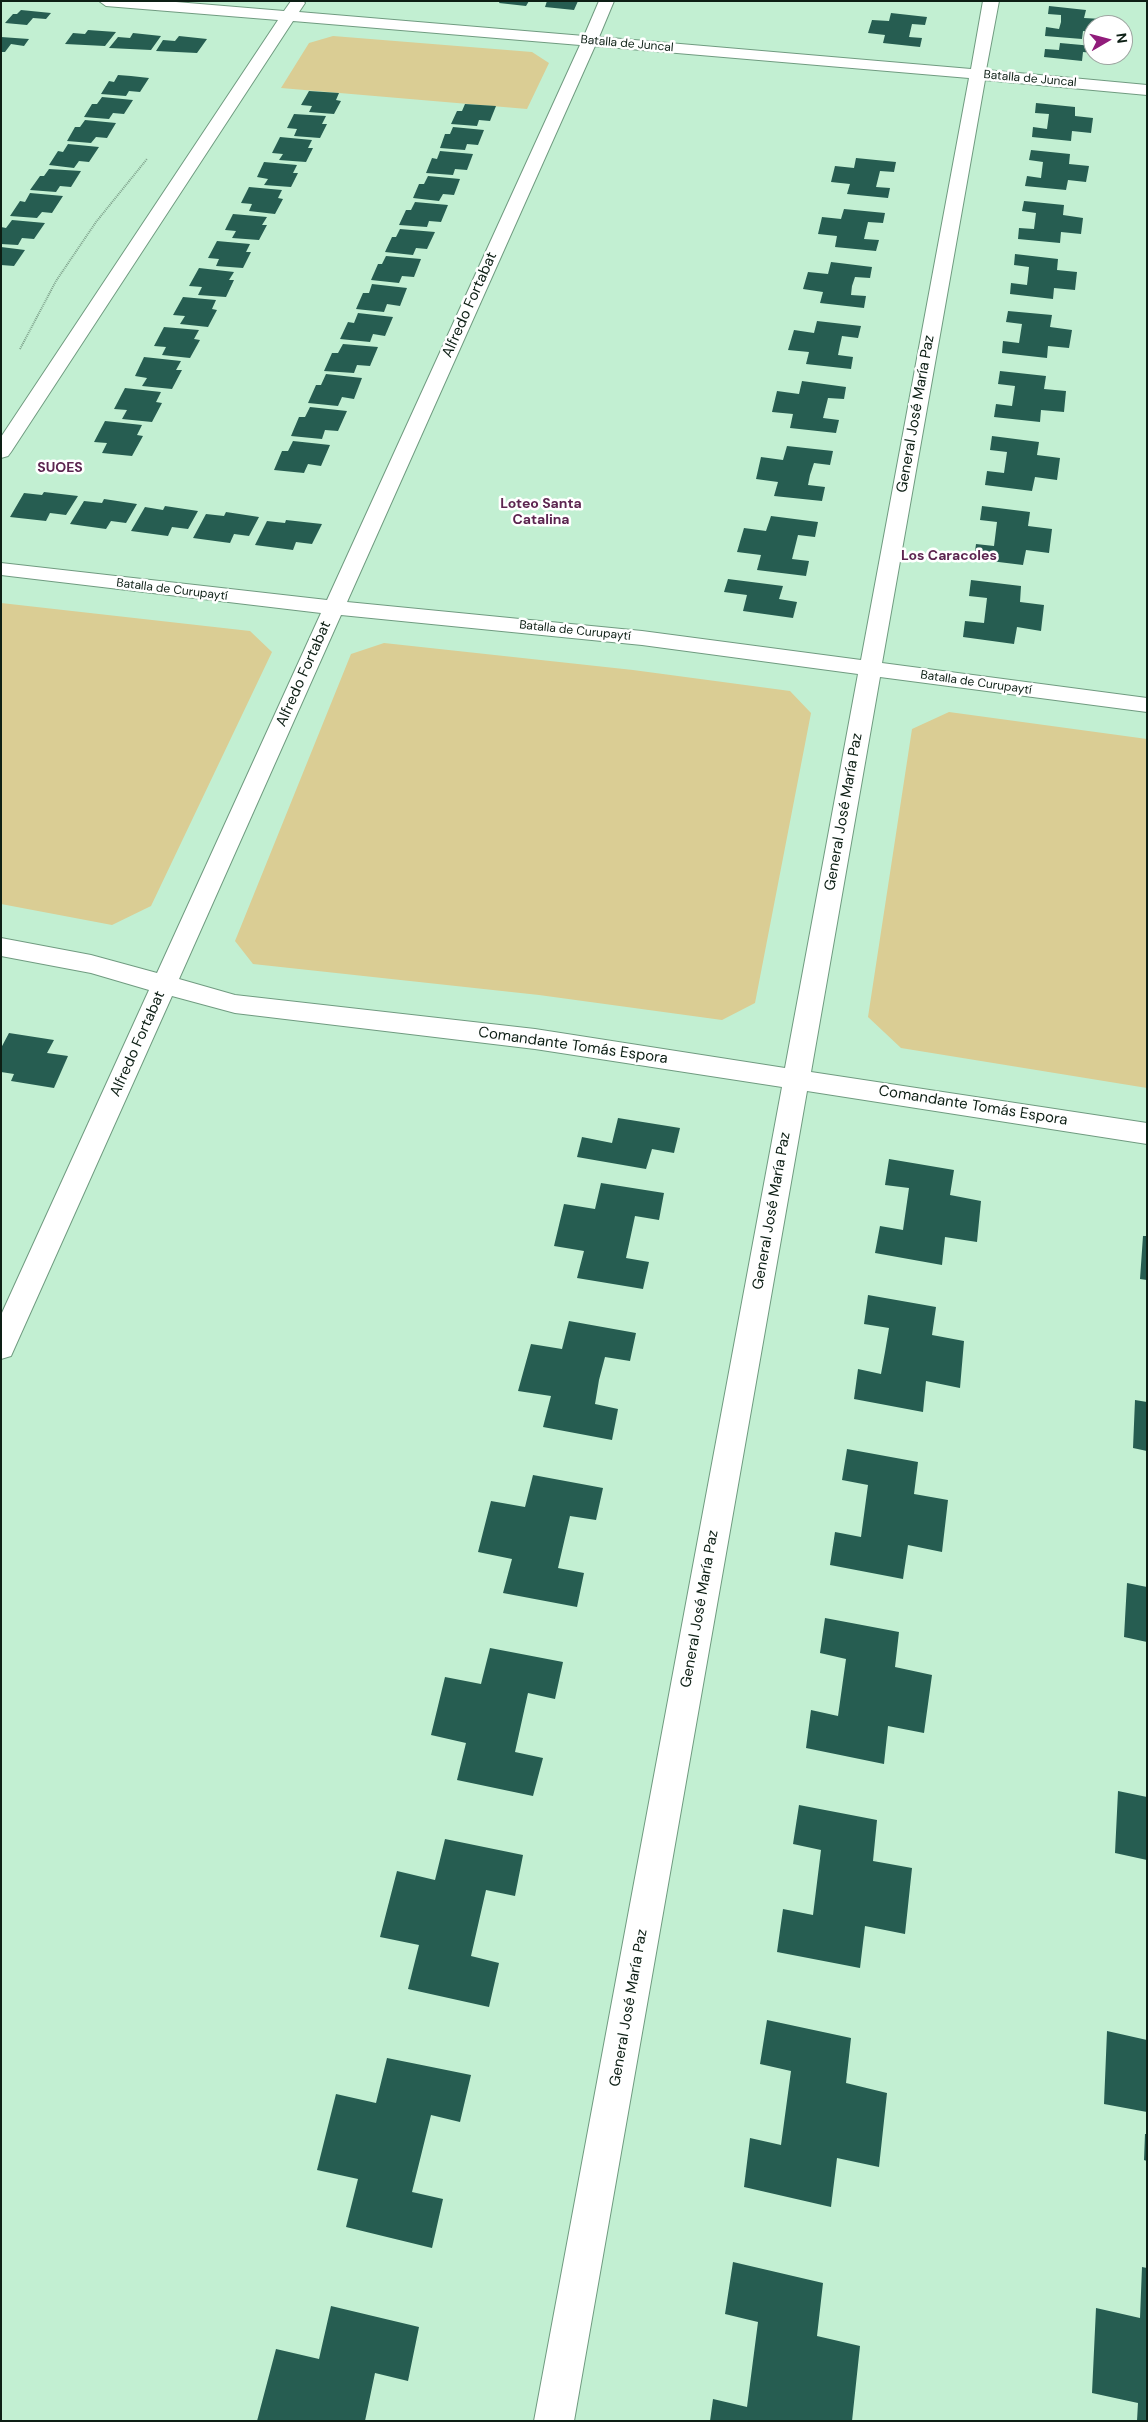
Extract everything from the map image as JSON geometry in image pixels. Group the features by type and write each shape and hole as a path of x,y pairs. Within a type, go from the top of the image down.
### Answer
{"street":[{"name":"Batalla de Juncal","path":"106,1 978,74 1147,90"},
{"path":"1,452 298,1"},
{"name":"Alfredo Fortabat","path":"1,1348 607,1"},
{"name":"General José María Paz","path":"554,2421 991,1"},
{"name":"Batalla de Curupaytí","path":"1,570 334,608 642,638 1147,705"},
{"name":"Comandante Tomás Espora","path":"1,948 92,964 235,1004 534,1039 796,1078 1147,1134"}],"path":[{"path":"17,355 56,281 96,222 148,158"}],"shaded area":[{"path":"333,36 532,52 549,63 527,109 281,88 309,43"},
{"path":"1,603 250,631 272,652 151,906 112,925 1,904"},
{"path":"384,643 633,670 790,691 811,713 755,1003 722,1020 539,995 253,964 235,941 351,654"},
{"path":"949,712 1147,739 1147,1088 901,1048 868,1017 912,729"}],"building":[{"path":"500,1 529,1 526,6 499,3"},
{"path":"547,1 578,1 574,10 545,7"},
{"path":"1049,6 1086,10 1085,15 1083,15 1082,39 1045,36 1046,27 1059,29 1061,22 1061,15 1048,14"},
{"path":"21,10 51,13 46,19 33,18 27,25 5,23 13,14 17,14"},
{"path":"891,13 927,17 925,25 912,24 909,37 922,38 920,47 883,43 885,35 868,33 872,20 889,21"},
{"path":"88,30 116,32 105,46 65,44 73,33 85,34"},
{"path":"133,33 161,36 151,50 109,48 118,37 130,38"},
{"path":"179,36 207,39 197,53 156,51 163,40 175,41"},
{"path":"1,37 29,39 24,46 11,44 5,52 1,52"},
{"path":"1060,43 1083,45 1082,61 1044,57 1045,49 1059,50"},
{"path":"118,75 149,78 140,92 129,91 126,96 101,94 109,81 114,82"},
{"path":"309,91 339,93 336,100 341,101 334,114 309,112 312,106 301,105"},
{"path":"102,97 133,100 124,114 113,113 109,119 84,117 92,104 97,104"},
{"path":"1036,103 1075,107 1075,116 1093,118 1091,133 1072,131 1071,141 1032,137 1033,127 1047,129 1049,114 1035,113"},
{"path":"465,104 496,106 490,121 479,120 477,126 451,124 457,111 462,111"},
{"path":"294,114 326,116 322,124 327,124 320,138 294,136 297,129 287,128"},
{"path":"85,120 116,123 107,138 96,137 91,143 67,141 75,127 80,127"},
{"path":"453,127 484,130 478,145 467,144 465,150 440,148 445,134 450,134"},
{"path":"280,137 312,140 308,148 313,148 306,162 279,160 283,154 272,153"},
{"path":"68,144 99,147 89,162 79,161 74,168 49,165 58,151 63,152"},
{"path":"1031,150 1070,154 1069,164 1089,166 1086,182 1068,180 1066,190 1025,186 1027,176 1041,178 1043,162 1029,160"},
{"path":"440,151 473,154 467,170 455,169 453,175 426,173 432,158 437,159"},
{"path":"856,158 896,162 894,172 880,171 876,187 890,188 888,198 847,194 850,184 831,182 835,166 854,168"},
{"path":"264,162 297,165 293,173 298,173 291,187 264,185 268,179 257,177"},
{"path":"49,169 81,171 71,187 60,186 56,192 30,190 40,176 44,176"},
{"path":"428,176 460,179 454,195 443,194 439,201 413,198 419,184 424,184"},
{"path":"249,187 282,190 278,198 283,199 275,214 249,211 252,204 241,203"},
{"path":"30,193 63,196 52,213 42,212 37,218 10,216 20,201 25,202"},
{"path":"1024,201 1064,205 1063,215 1083,218 1081,234 1061,232 1060,243 1018,239 1019,228 1034,229 1036,213 1022,211"},
{"path":"415,202 448,205 441,222 429,221 427,227 399,225 406,210 411,210"},
{"path":"844,209 885,213 883,223 868,222 864,239 879,240 876,251 835,247 837,236 818,234 822,217 841,219"},
{"path":"233,214 267,217 262,225 267,225 259,240 232,238 236,231 225,230"},
{"path":"12,220 45,223 34,239 22,238 18,245 1,244 1,227 6,228"},
{"path":"400,229 435,232 427,249 416,248 413,255 385,252 392,237 396,237"},
{"path":"217,241 250,244 246,252 251,252 243,268 216,266 219,259 208,258"},
{"path":"1,247 25,250 14,266 1,265"},
{"path":"1015,254 1058,259 1057,270 1077,272 1075,290 1054,288 1053,299 1010,294 1011,283 1027,285 1029,267 1014,265"},
{"path":"386,256 421,259 414,277 402,276 399,283 371,280 378,264 382,264"},
{"path":"831,262 872,267 870,278 855,277 852,286 851,295 866,296 864,308 820,303 823,292 803,289 808,272 828,274"},
{"path":"199,268 234,272 229,280 234,280 226,297 198,295 202,287 189,286"},
{"path":"372,284 407,288 400,306 387,304 384,312 356,309 363,293 369,293"},
{"path":"183,297 216,300 212,309 217,310 208,327 180,324 185,316 173,315"},
{"path":"1008,311 1052,315 1050,327 1072,330 1069,348 1048,346 1047,358 1002,353 1003,341 1019,343 1022,324 1006,322"},
{"path":"358,313 393,317 385,336 373,334 370,342 340,339 348,322 354,323"},
{"path":"817,321 861,326 858,338 842,336 838,355 853,357 851,369 806,364 809,352 788,350 794,330 814,333"},
{"path":"164,327 199,330 194,339 200,340 190,358 162,355 166,347 154,346"},
{"path":"343,344 378,347 370,366 357,365 354,373 324,371 332,353 338,353"},
{"path":"144,357 181,361 176,370 182,370 172,389 142,386 147,378 135,376"},
{"path":"1000,371 1046,376 1044,389 1066,391 1064,412 1041,410 1040,422 994,417 996,404 1012,406 1015,386 998,384"},
{"path":"326,374 362,378 354,399 342,397 338,406 308,403 316,385 321,385"},
{"path":"802,381 846,387 844,399 828,398 823,418 839,420 836,433 790,428 793,414 772,412 777,391 799,394"},
{"path":"125,388 161,392 156,402 162,403 152,422 122,419 127,410 114,409"},
{"path":"310,407 347,411 338,431 325,430 322,439 291,436 299,417 305,417"},
{"path":"105,421 142,425 137,435 143,436 132,456 102,453 107,443 94,442"},
{"path":"992,436 1039,442 1037,455 1060,458 1057,480 1035,477 1032,491 985,485 987,471 1004,473 1007,452 990,450"},
{"path":"293,441 330,445 321,466 308,464 304,473 274,470 282,451 288,451"},
{"path":"787,446 833,451 830,465 814,463 810,475 808,485 825,487 822,501 774,496 778,482 756,479 761,457 783,460"},
{"path":"44,492 78,496 66,515 50,513 46,521 10,517 24,493 42,495"},
{"path":"104,499 137,504 126,523 111,521 106,529 70,524 84,501 102,503"},
{"path":"165,506 198,511 188,529 172,527 168,536 131,531 145,507 163,510"},
{"path":"982,506 1030,512 1028,526 1052,529 1049,553 1026,550 1023,565 974,559 976,544 994,546 997,522 980,520"},
{"path":"226,512 259,517 249,536 234,534 230,543 193,538 206,514 224,516"},
{"path":"771,516 818,522 815,537 798,535 792,559 809,561 806,576 757,570 761,555 737,552 744,528 766,531"},
{"path":"286,520 322,524 312,544 296,542 293,550 255,545 267,521 285,523"},
{"path":"728,579 783,586 779,599 797,602 793,618 743,611 747,595 724,592"},
{"path":"971,580 1021,586 1020,602 1044,605 1041,631 1017,627 1014,644 963,637 965,621 984,623 987,598 969,596"},
{"path":"9,1033 54,1040 47,1053 68,1056 54,1088 11,1081 14,1074 1,1072 1,1048"},
{"path":"618,1118 680,1128 674,1153 652,1149 646,1169 577,1157 582,1137 612,1143"},
{"path":"889,1159 954,1170 950,1195 981,1201 977,1242 945,1237 942,1265 875,1253 880,1226 903,1230 909,1188 885,1185"},
{"path":"601,1183 664,1193 659,1220 635,1216 626,1258 649,1262 643,1289 577,1278 584,1251 554,1246 564,1204 595,1209"},
{"path":"1143,1236 1147,1236 1147,1280 1140,1279"},
{"path":"868,1295 936,1307 932,1335 964,1341 960,1388 926,1381 923,1412 854,1399 858,1369 881,1374 889,1328 864,1324"},
{"path":"569,1321 636,1333 630,1361 605,1357 599,1380 595,1404 618,1409 612,1440 543,1427 551,1396 518,1391 531,1344 562,1349"},
{"path":"1135,1400 1147,1402 1147,1451 1133,1448"},
{"path":"847,1449 918,1462 914,1494 948,1500 942,1552 908,1545 903,1579 830,1565 835,1532 861,1537 868,1485 842,1480"},
{"path":"533,1475 603,1488 596,1520 570,1516 558,1568 584,1573 577,1607 503,1593 512,1559 478,1552 491,1501 525,1507"},
{"path":"1127,1583 1147,1587 1147,1642 1124,1637"},
{"path":"825,1618 899,1632 895,1667 932,1675 924,1733 888,1726 884,1764 806,1748 811,1710 838,1716 846,1659 820,1653"},
{"path":"490,1648 563,1662 555,1699 528,1693 515,1752 543,1758 533,1796 457,1780 466,1743 431,1735 445,1677 481,1684"},
{"path":"1118,1791 1147,1797 1147,1860 1115,1853"},
{"path":"799,1805 877,1820 873,1861 912,1868 905,1934 865,1926 860,1968 777,1952 783,1909 813,1915 821,1850 793,1844"},
{"path":"445,1839 523,1855 515,1896 486,1890 471,1956 499,1963 489,2007 408,1989 419,1945 380,1937 397,1871 435,1880"},
{"path":"767,2020 851,2038 846,2083 887,2093 879,2167 837,2158 831,2207 744,2187 750,2138 781,2145 791,2071 760,2064"},
{"path":"1107,2031 1147,2040 1147,2112 1104,2104"},
{"path":"387,2058 471,2075 460,2122 431,2115 412,2192 443,2199 432,2248 346,2227 358,2179 317,2170 336,2094 376,2103"},
{"path":"1145,2134 1147,2134 1147,2161 1144,2160"},
{"path":"733,2262 823,2283 817,2336 860,2346 852,2421 710,2421 713,2399 747,2407 758,2322 725,2314"},
{"path":"1142,2267 1147,2268 1147,2421 1137,2421 1138,2403 1092,2393 1096,2308 1140,2318"},
{"path":"331,2306 419,2327 408,2381 375,2373 365,2421 257,2421 276,2349 319,2359"}],"district":[{"name":"SUOES","path":"60,468"},
{"name":"Loteo Santa Catalina","path":"541,512"},
{"name":"Los Caracoles","path":"949,556"}]}
